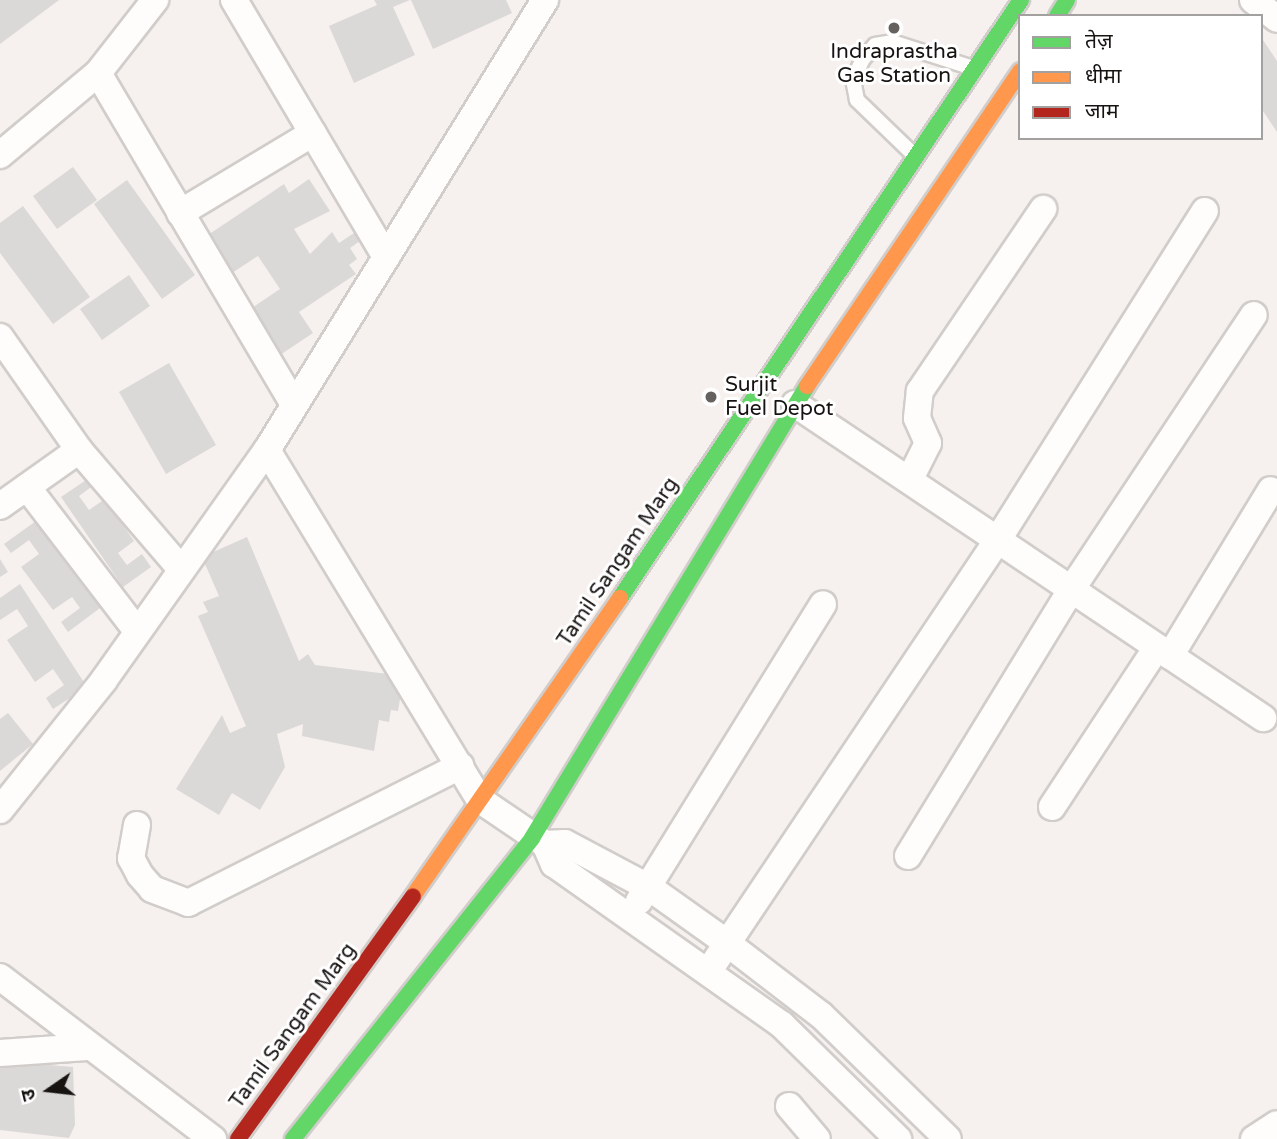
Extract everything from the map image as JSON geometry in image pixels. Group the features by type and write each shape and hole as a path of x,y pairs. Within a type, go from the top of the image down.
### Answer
{"street":[{"path":"0,155 98,74 155,0"},
{"path":"233,0 386,257"},
{"path":"0,810 137,631 267,450 293,403 545,0"},
{"name":"Tamil Sangam Marg","path":"238,1139 480,800 1021,0"},
{"path":"1253,0 1277,19"},
{"path":"98,74 293,403"},
{"path":"293,1139 538,841 795,404 1018,74"},
{"path":"180,213 313,133"},
{"path":"910,479 928,443 917,418 920,391 1043,209"},
{"path":"710,968 997,541 1205,211"},
{"path":"908,856 1071,590 1254,315"},
{"path":"0,337 8,365 181,569"},
{"path":"795,404 1263,718"},
{"path":"0,506 79,450"},
{"path":"267,450 480,800 538,841 554,864 710,968 782,1025 898,1139"},
{"path":"27,487 137,631"},
{"path":"1052,807 1163,651 1271,490"},
{"path":"629,913 650,888 823,604"},
{"path":"137,825 131,858 140,876 152,889 187,903 460,766"},
{"path":"538,841 565,843 650,888 727,943 821,1015 948,1139"},
{"path":"0,977 87,1047 213,1139"},
{"path":"0,1053 87,1047"},
{"path":"789,1106 817,1139"},
{"path":"1254,1139 1277,1124"}],"lane":[{"path":"916,157 853,91 868,51 892,42 975,69"}],"building":[{"path":"0,0 59,0 0,44"},
{"path":"374,0 410,0 393,7 415,55 354,83 329,26 377,5"},
{"path":"411,0 506,0 512,13 433,49"},
{"path":"1263,40 1277,61 1277,132 1263,111"},
{"path":"73,167 97,200 57,229 33,196"},
{"path":"309,179 330,211 294,229 310,254 332,232 339,243 354,233 360,241 350,248 357,259 349,265 356,274 299,312 313,333 280,355 249,310 280,289 258,256 229,275 205,237 284,184 289,193"},
{"path":"127,180 195,275 162,299 94,204"},
{"path":"23,206 90,297 53,324 0,253 0,223"},
{"path":"129,275 150,306 102,340 80,309"},
{"path":"169,363 216,445 166,474 119,392"},
{"path":"89,478 94,485 79,496 89,510 105,499 134,541 118,553 127,565 142,554 151,567 123,587 61,497"},
{"path":"36,521 100,608 68,632 61,622 80,608 72,597 53,610 21,567 39,554 29,540 11,553 4,544"},
{"path":"247,537 299,661 308,654 315,665 404,676 398,711 391,710 389,722 379,720 374,751 302,736 303,724 277,734 285,767 260,810 232,793 219,815 176,789 222,715 230,733 246,726 198,616 208,612 203,602 219,596 202,557"},
{"path":"0,559 8,572 0,577"},
{"path":"20,584 87,687 53,709 46,698 64,685 53,669 35,682 7,640 28,626 17,609 0,620 0,598"},
{"path":"8,713 33,744 0,771 0,719"},
{"path":"0,1061 73,1067 75,1125 69,1138 0,1130"}],"traffic: fast":[{"path":"620,598 1021,0"},
{"path":"1058,14 1067,0"},
{"path":"293,1139 532,838 807,386"}],"traffic: slow":[{"path":"807,386 1018,74"},
{"path":"413,896 620,598"}],"traffic: jam":[{"path":"238,1139 413,896"}],"place":[{"name":"Indraprastha Gas Station","path":"894,28"},
{"name":"Surjit Fuel Depot","path":"711,397"}]}
